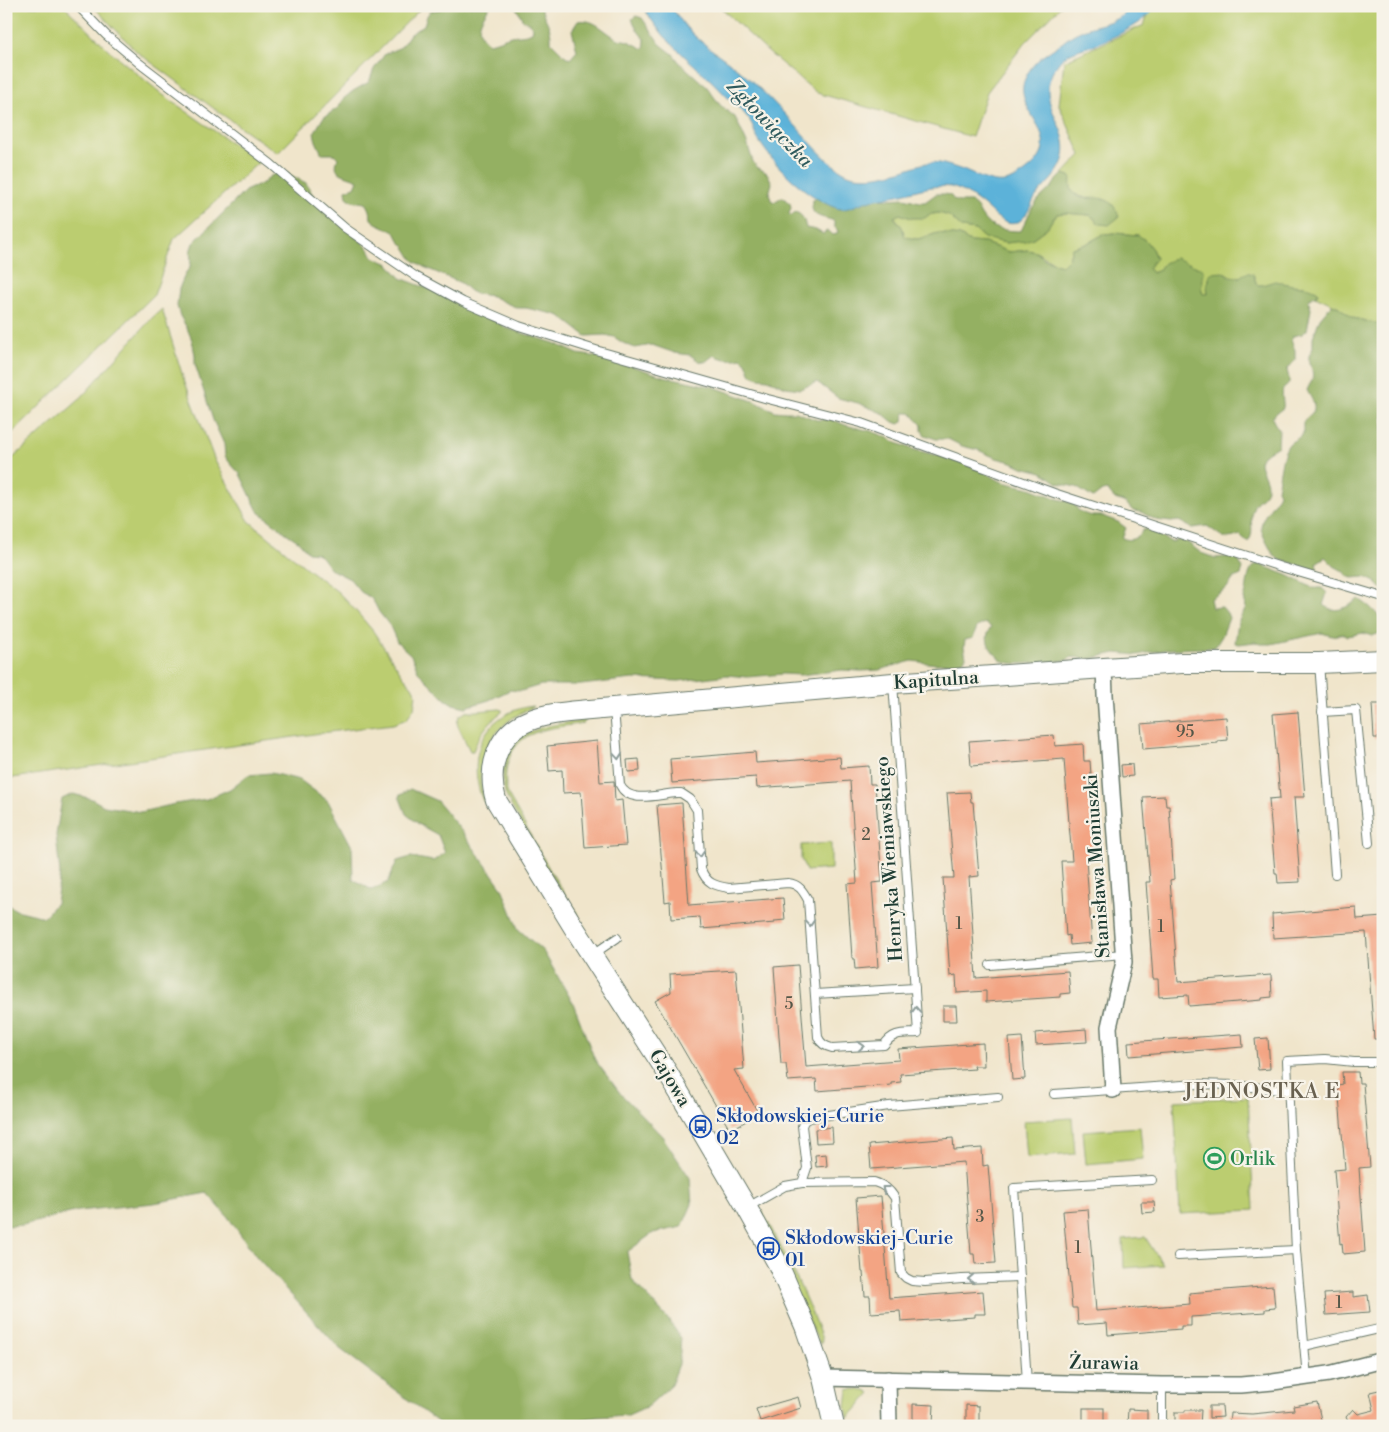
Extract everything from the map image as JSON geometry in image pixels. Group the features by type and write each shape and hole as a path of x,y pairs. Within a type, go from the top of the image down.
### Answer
{"street":[{"name":"Kapitulna","path":"501,744 508,735 526,722 539,717 614,708 893,683 1104,668 1206,663 1319,663 1383,660"},
{"name":"Stanisława Moniuszki","path":"1104,668 1124,954 1124,962 1109,1027 1113,1090"},
{"name":"Gajowa","path":"501,744 493,765 493,791 496,800 544,881 667,1072 778,1264 806,1326 823,1378 834,1426"},
{"name":"Żurawia","path":"823,1378 1241,1385 1306,1378 1383,1360"},
{"path":"888,1379 889,1426"}],"lane":[{"path":"78,6 106,35 139,63 271,164 345,228 415,276 463,302 519,326 599,351 768,399 862,423 1062,496 1281,567 1383,597"},
{"path":"1319,663 1335,874"},
{"name":"Henryka Wieniawskiego","path":"815,994 818,1037 825,1046 832,1048 884,1045 889,1037 896,1034 918,1033 893,683"},
{"path":"614,708 620,785 622,790 631,796 638,797 677,793 685,795 690,799 697,810 701,869 704,877 721,887 788,883 794,884 802,890 808,900 815,994 915,988"},
{"path":"1322,712 1356,710 1369,843"},
{"path":"592,955 616,938"},
{"path":"990,965 1124,954"},
{"path":"1306,1378 1296,1250 1287,1061 1325,1059 1383,1062"},
{"path":"1054,1094 1197,1084 1234,1085 1288,1091"},
{"path":"802,1183 807,1168 802,1126 804,1121 809,1118 889,1106 998,1097"},
{"path":"1027,1382 1014,1188 1152,1180"},
{"path":"747,1208 785,1186 802,1183 874,1182 888,1188 895,1198 901,1274 906,1278 912,1281 925,1282 1020,1277"},
{"path":"1178,1256 1296,1250"},
{"path":"1304,1346 1383,1328"},
{"path":"1162,1384 1162,1426"}],"green space":[{"path":"6,6 64,6 110,51 163,95 259,162 174,239 154,295 6,439"},
{"path":"93,6 423,6 278,153 137,52"},
{"path":"444,6 490,6 481,21 479,30 484,39 489,43 532,32 533,28 523,20 515,6 540,6 549,28 551,42 570,59 577,51 572,30 578,21 594,24 618,39 628,41 644,49 645,40 632,19 636,16 642,18 660,44 707,87 720,105 735,117 753,162 767,173 772,183 769,194 771,200 774,202 782,197 790,203 789,214 791,216 795,212 798,213 803,218 806,228 823,234 828,230 833,235 837,234 838,231 834,226 834,221 818,216 813,211 812,201 821,195 890,199 904,198 925,202 936,194 950,195 959,202 971,202 990,225 1006,230 1021,231 1032,208 1063,174 1070,176 1072,190 1078,196 1109,201 1119,217 1109,225 1100,224 1090,215 1057,214 1048,227 1033,238 1006,243 984,238 975,230 962,228 949,216 939,213 930,214 925,218 911,218 900,214 894,217 902,227 905,237 918,239 938,233 960,236 970,242 985,243 1009,252 1028,250 1036,252 1045,259 1062,265 1069,258 1072,248 1086,244 1104,234 1138,235 1145,240 1156,258 1148,268 1152,273 1158,271 1164,263 1175,258 1202,268 1203,294 1208,294 1207,286 1211,273 1224,272 1230,277 1240,277 1248,273 1253,274 1257,285 1275,281 1304,286 1317,291 1318,294 1308,300 1311,309 1307,330 1302,334 1293,336 1291,340 1295,350 1295,360 1287,370 1289,381 1288,385 1283,389 1283,408 1272,418 1279,429 1278,446 1263,455 1260,460 1267,482 1267,489 1266,493 1253,508 1251,517 1252,530 1248,542 1240,535 1226,538 1207,526 1192,528 1179,521 1156,520 1141,512 1133,511 1126,503 1115,499 1107,490 1102,491 1093,498 1076,487 1058,483 1042,472 996,458 948,439 936,439 925,435 922,431 922,425 911,413 904,413 903,421 900,424 893,422 882,413 858,403 838,398 817,382 800,389 786,387 768,379 759,378 751,375 746,362 741,358 728,359 714,355 705,362 699,361 690,355 675,353 652,345 635,348 614,337 605,335 586,336 560,316 518,308 492,296 476,294 461,283 424,267 413,260 395,232 371,219 367,204 352,201 347,197 346,190 355,187 358,180 338,171 336,164 338,158 334,154 322,154 314,133 323,118 339,107 342,100 369,82 374,69 385,54 401,47 410,34 424,25 430,11 441,9"},
{"path":"719,6 1061,6 1024,44 987,92 972,137 817,93 768,52"},
{"path":"1151,6 1383,6 1383,325 1353,318 1339,307 1315,296 1318,294 1310,287 1257,285 1253,274 1239,277 1226,273 1209,276 1207,295 1203,294 1200,288 1202,275 1189,263 1164,263 1158,271 1152,273 1148,268 1156,258 1152,249 1138,235 1104,234 1086,244 1072,248 1069,258 1062,265 1036,252 1028,250 1009,252 985,243 970,242 960,236 938,233 918,239 904,237 902,227 894,216 900,214 911,218 939,213 949,216 962,228 975,230 984,238 1006,243 1033,238 1048,227 1057,214 1090,215 1100,224 1086,198 1072,191 1070,176 1063,174 1081,155 1059,105 1064,61 1144,25"},
{"path":"275,174 288,174 306,183 314,197 369,249 373,257 389,264 401,278 432,290 495,320 506,328 554,343 578,354 606,358 663,376 714,387 775,411 796,412 817,420 831,419 845,425 871,431 915,450 953,459 1002,482 1030,488 1074,504 1078,510 1085,514 1102,516 1118,522 1126,528 1122,538 1128,540 1139,535 1143,530 1149,529 1171,542 1180,540 1187,542 1201,553 1215,558 1236,556 1243,569 1241,575 1234,578 1226,589 1210,599 1212,608 1222,607 1229,618 1222,636 1215,647 1208,648 1169,649 1137,655 1116,653 1088,659 1072,657 1060,661 1017,664 1003,661 992,651 987,638 991,627 985,623 977,627 973,638 965,640 966,657 962,662 936,664 912,661 879,670 842,670 801,675 783,674 747,677 727,675 679,681 633,679 581,685 541,685 521,691 510,690 489,700 466,707 453,704 445,699 419,673 411,655 397,642 390,626 371,598 361,592 350,579 330,569 317,553 308,552 298,541 258,511 240,474 225,456 224,444 213,420 195,364 192,340 177,306 179,289 190,267 190,252 193,243 245,191 265,182"},
{"path":"1332,304 1353,318 1383,325 1383,590 1375,582 1365,577 1352,578 1347,576 1325,557 1316,563 1316,572 1283,561 1275,556 1261,530 1262,522 1279,493 1277,489 1281,465 1287,447 1303,434 1303,422 1314,410 1313,402 1307,390 1313,378 1309,356 1313,348 1313,337 1320,318"},
{"path":"162,309 183,377 215,461 249,521 338,592 356,611 373,631 403,676 412,686 416,694 414,708 407,719 393,724 6,779 6,464 78,401"},
{"path":"1258,564 1287,575 1313,588 1322,588 1327,593 1323,605 1328,608 1341,609 1359,599 1380,617 1383,615 1383,632 1372,636 1363,633 1348,636 1343,634 1332,636 1322,633 1271,644 1255,642 1235,643 1238,622 1246,608 1244,598 1249,574 1254,566"},
{"path":"533,706 508,722 497,732 489,744 481,771 481,785 485,801 483,801 478,785 476,768 482,739 490,727 502,717 516,710"},
{"path":"500,709 502,712 488,725 481,734 473,751 470,751 457,723 459,716 466,712"},
{"path":"586,720 584,723 546,729 525,738 518,744 509,759 506,777 508,795 551,872 579,916 578,918 535,850 506,796 503,777 506,758 516,742 523,736 545,727"},
{"path":"271,773 300,780 328,801 352,847 353,879 372,890 388,882 397,861 411,857 433,861 445,853 438,835 420,825 406,814 399,796 410,789 437,801 463,833 502,888 518,929 543,951 573,1003 595,1060 620,1093 662,1136 690,1178 692,1204 682,1227 653,1233 627,1252 632,1280 667,1318 681,1338 679,1364 671,1385 648,1406 628,1415 596,1417 553,1426 443,1426 339,1348 256,1256 228,1217 207,1193 154,1203 78,1211 23,1225 6,1226 6,904 16,910 44,917 56,903 60,873 56,835 62,799 73,794 92,799 104,806 141,812 207,799 230,789 248,775"},
{"path":"831,843 831,869 806,871 801,859 801,845"},
{"name":"Orlik","path":"1248,1097 1254,1210 1180,1214 1174,1101"},
{"path":"1072,1118 1075,1154 1027,1158 1024,1121"},
{"path":"1140,1127 1143,1159 1086,1164 1083,1131"},
{"path":"761,1210 802,1289 822,1339 821,1343 819,1343 760,1215"},
{"path":"1145,1237 1163,1265 1124,1268 1123,1239"},
{"path":"848,1390 866,1390 871,1393 848,1418 846,1406"}],"water":[{"name":"Zgłowiączka","path":"643,6 670,6 692,33 753,82 821,154 838,169 860,177 876,176 934,162 989,180 1002,182 1022,174 1040,156 1043,145 1041,134 1025,102 1023,91 1025,79 1036,62 1073,35 1121,16 1131,6 1156,6 1137,24 1119,34 1072,53 1060,61 1051,76 1048,89 1049,101 1063,135 1065,147 1063,160 1058,170 1036,197 1024,217 1010,224 1000,219 971,196 960,190 944,186 924,188 871,200 844,209 834,207 819,200 786,174 759,141 747,116 664,36"}],"building":[{"path":"1372,704 1383,704 1383,738 1374,738"},
{"path":"1298,712 1305,797 1294,797 1300,882 1278,883 1277,873 1275,873 1269,799 1280,798 1273,714"},
{"path":"1226,717 1228,740 1218,741 1218,743 1143,749 1141,724"},
{"path":"1054,735 1055,746 1083,744 1084,761 1090,761 1097,859 1086,859 1092,943 1070,945 1069,935 1066,936 1061,861 1072,861 1064,759 971,766 969,741"},
{"path":"597,741 600,782 614,781 615,801 622,800 626,845 585,848 581,792 563,793 562,770 549,771 547,746"},
{"path":"755,752 756,763 840,757 841,768 869,766 870,784 875,784 882,882 872,883 878,967 855,969 854,958 852,958 847,884 857,883 850,781 757,788 756,777 672,783 670,759"},
{"path":"639,759 640,771 628,772 627,760"},
{"path":"1132,764 1133,776 1122,777 1121,765"},
{"path":"970,792 971,802 973,802 979,876 969,877 976,978 1068,971 1070,993 1060,994 1060,997 986,1002 986,991 957,993 956,975 950,976 943,878 954,878 947,793"},
{"path":"1165,796 1166,806 1169,806 1174,879 1170,880 1178,982 1271,975 1272,997 1262,998 1262,1000 1189,1006 1188,995 1159,997 1158,979 1153,979 1146,882 1150,882 1143,797"},
{"path":"682,803 689,905 783,898 785,920 775,921 775,923 701,929 700,917 671,919 670,901 665,902 657,805"},
{"path":"1356,907 1357,919 1383,917 1383,1039 1374,1039 1366,932 1273,938 1272,914"},
{"path":"798,965 806,1067 899,1060 898,1049 983,1043 984,1066 974,1066 975,1069 900,1074 901,1082 891,1083 891,1085 817,1091 816,1079 788,1081 786,1064 781,1064 774,967"},
{"path":"736,970 744,1069 734,1070 759,1114 730,1130 655,1001 671,992 670,974"},
{"path":"943,1006 956,1006 957,1021 943,1021"},
{"path":"1086,1029 1087,1042 1036,1045 1035,1033"},
{"path":"1242,1034 1243,1047 1129,1056 1128,1042"},
{"path":"1022,1037 1025,1079 1012,1080 1009,1038"},
{"path":"1268,1038 1270,1069 1258,1070 1255,1039"},
{"path":"1342,1072 1358,1072 1359,1083 1363,1083 1370,1167 1359,1168 1365,1252 1343,1254 1342,1243 1340,1244 1334,1170 1345,1169 1338,1085 1343,1084"},
{"path":"832,1127 833,1142 816,1143 815,1129"},
{"path":"953,1138 954,1150 982,1148 983,1166 988,1165 996,1263 975,1264 974,1254 971,1254 964,1162 871,1169 869,1145"},
{"path":"826,1154 827,1166 816,1167 815,1155"},
{"path":"881,1196 889,1298 983,1291 985,1314 975,1314 975,1317 901,1322 900,1311 871,1313 870,1296 865,1296 856,1198"},
{"path":"1141,1202 1154,1202 1155,1212 1142,1213"},
{"path":"1088,1209 1096,1311 1190,1304 1189,1293 1273,1286 1275,1308 1265,1309 1265,1312 1191,1317 1191,1326 1181,1326 1181,1329 1108,1335 1107,1323 1078,1325 1077,1308 1072,1308 1063,1211"},
{"path":"1353,1292 1353,1297 1368,1295 1370,1312 1326,1315 1324,1294"},
{"path":"1383,1389 1383,1426 1378,1426 1377,1422 1362,1426 1350,1426 1346,1417 1353,1409 1358,1414 1374,1410 1370,1392"},
{"path":"798,1397 801,1408 760,1421 756,1409"},
{"path":"1317,1402 1322,1424 1314,1426 1229,1426 1230,1413 1252,1414 1294,1410 1293,1406"},
{"path":"913,1404 934,1405 933,1423 913,1423"},
{"path":"966,1405 979,1406 979,1426 966,1426"},
{"path":"1209,1406 1222,1406 1223,1417 1209,1418"},
{"path":"1083,1408 1104,1408 1104,1426 1083,1426"},
{"path":"1128,1409 1147,1410 1147,1426 1127,1426"},
{"path":"1185,1410 1201,1410 1200,1426 1175,1426 1175,1412 1185,1412"}],"place":[{"name":"Skłodowskiej-Curie 02","path":"700,1127"},
{"name":"Orlik","path":"1214,1159"},
{"name":"Skłodowskiej-Curie 01","path":"769,1249"}],"district":[{"name":"JEDNOSTKA E","path":"1262,1092"}]}
